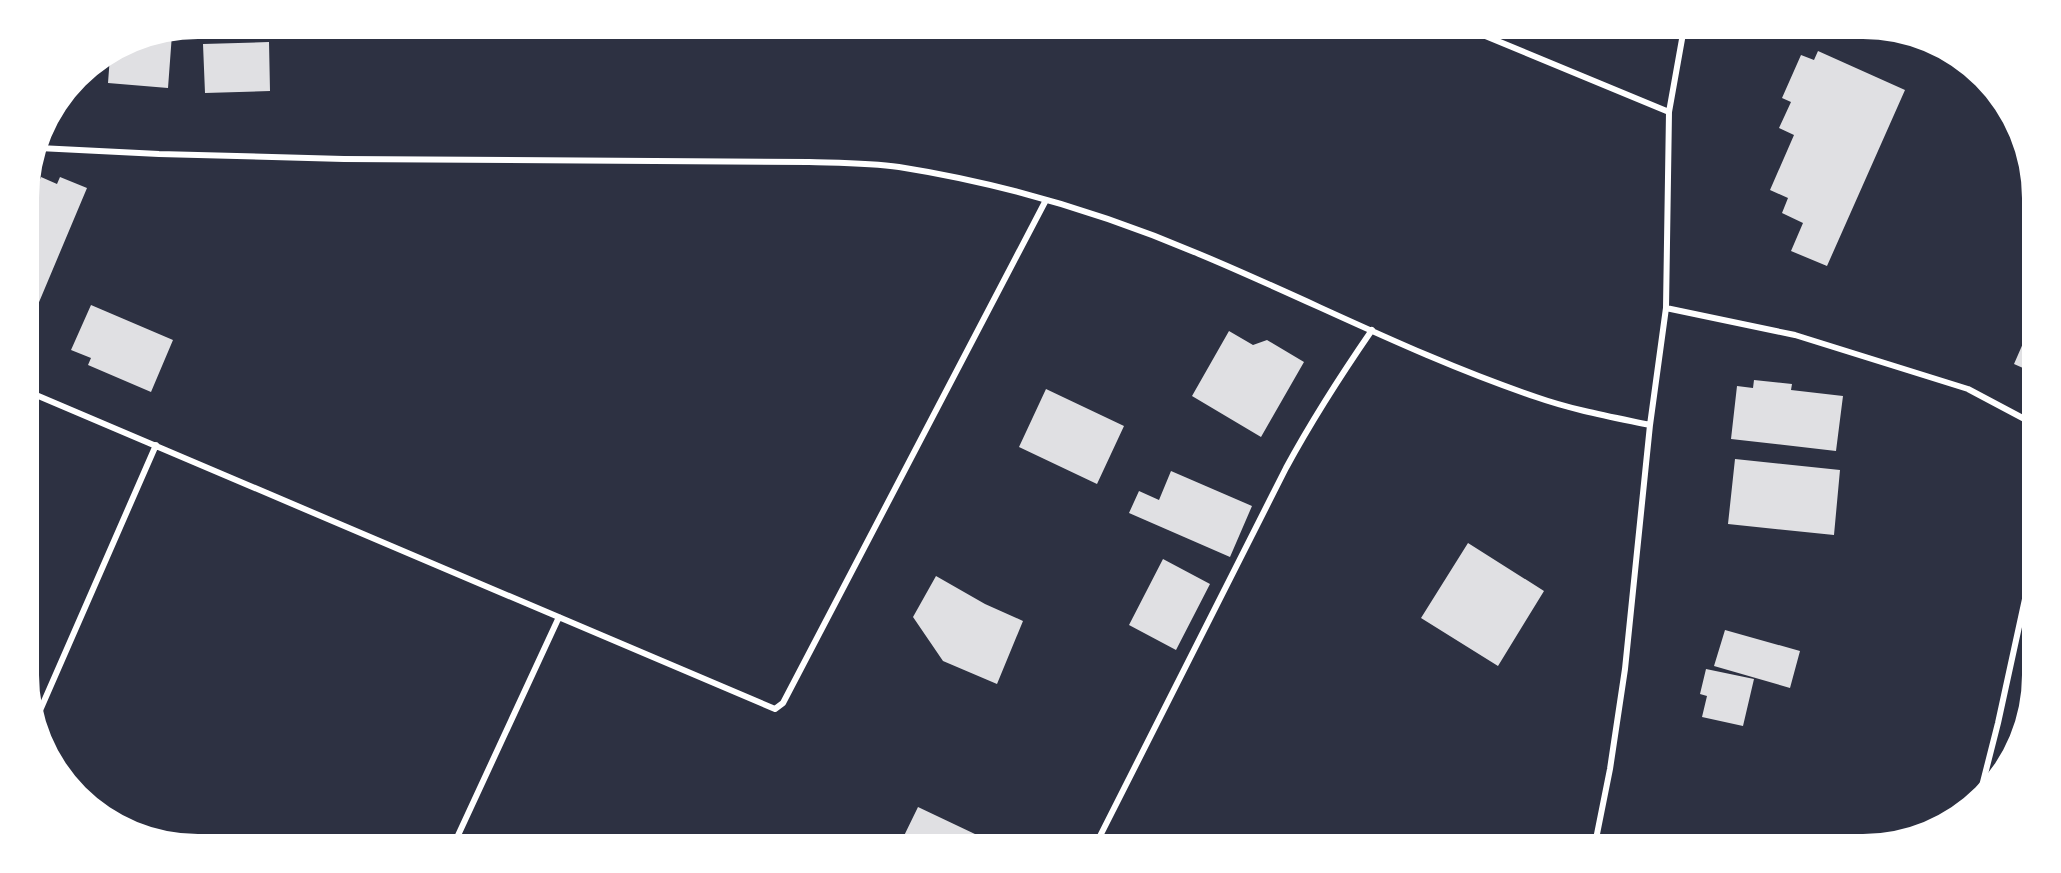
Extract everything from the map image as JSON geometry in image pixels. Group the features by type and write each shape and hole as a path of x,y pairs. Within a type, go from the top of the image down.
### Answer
{"street":[{"path":"1493,39 1669,112"},
{"path":"1597,834 1610,769 1625,669 1650,425 1666,308 1669,112 1682,39"},
{"path":"47,148 247,157 856,163 944,175 1079,210 1197,253 1448,364 1538,398 1579,410 1650,425"},
{"path":"39,396 775,709 780,707 1046,200"},
{"path":"1666,308 1806,338 1968,389 2022,418"},
{"path":"1101,834 1286,468 1316,413 1372,330"},
{"path":"42,707 156,445"},
{"path":"1984,777 2022,613"},
{"path":"459,834 559,617"}],"building":[{"path":"171,41 168,88 108,83 110,66 137,51"},
{"path":"269,42 270,91 205,93 203,44"},
{"path":"1818,51 1905,90 1827,266 1791,251 1803,223 1782,213 1788,198 1770,190 1794,135 1779,128 1791,102 1782,98 1801,55 1814,60"},
{"path":"60,177 87,188 39,302 39,188 40,179 57,184"},
{"path":"91,305 173,340 151,392 88,365 91,358 71,350"},
{"path":"1229,331 1253,345 1267,340 1304,362 1261,437 1192,396"},
{"path":"2022,346 2022,368 2014,364"},
{"path":"1754,380 1792,384 1791,390 1843,396 1836,451 1731,439 1737,386 1753,388"},
{"path":"1046,389 1124,426 1097,484 1019,447"},
{"path":"1735,459 1840,470 1834,535 1728,524"},
{"path":"1171,471 1252,506 1230,557 1129,513 1139,491 1159,500"},
{"path":"1468,543 1544,591 1498,666 1421,618"},
{"path":"1163,559 1210,584 1176,650 1129,625"},
{"path":"936,576 985,604 1023,621 997,684 943,661 913,617"},
{"path":"1725,630 1800,651 1790,688 1714,666"},
{"path":"1706,669 1754,679 1743,726 1702,717 1707,696 1700,694"},
{"path":"918,807 975,834 905,834"}]}
